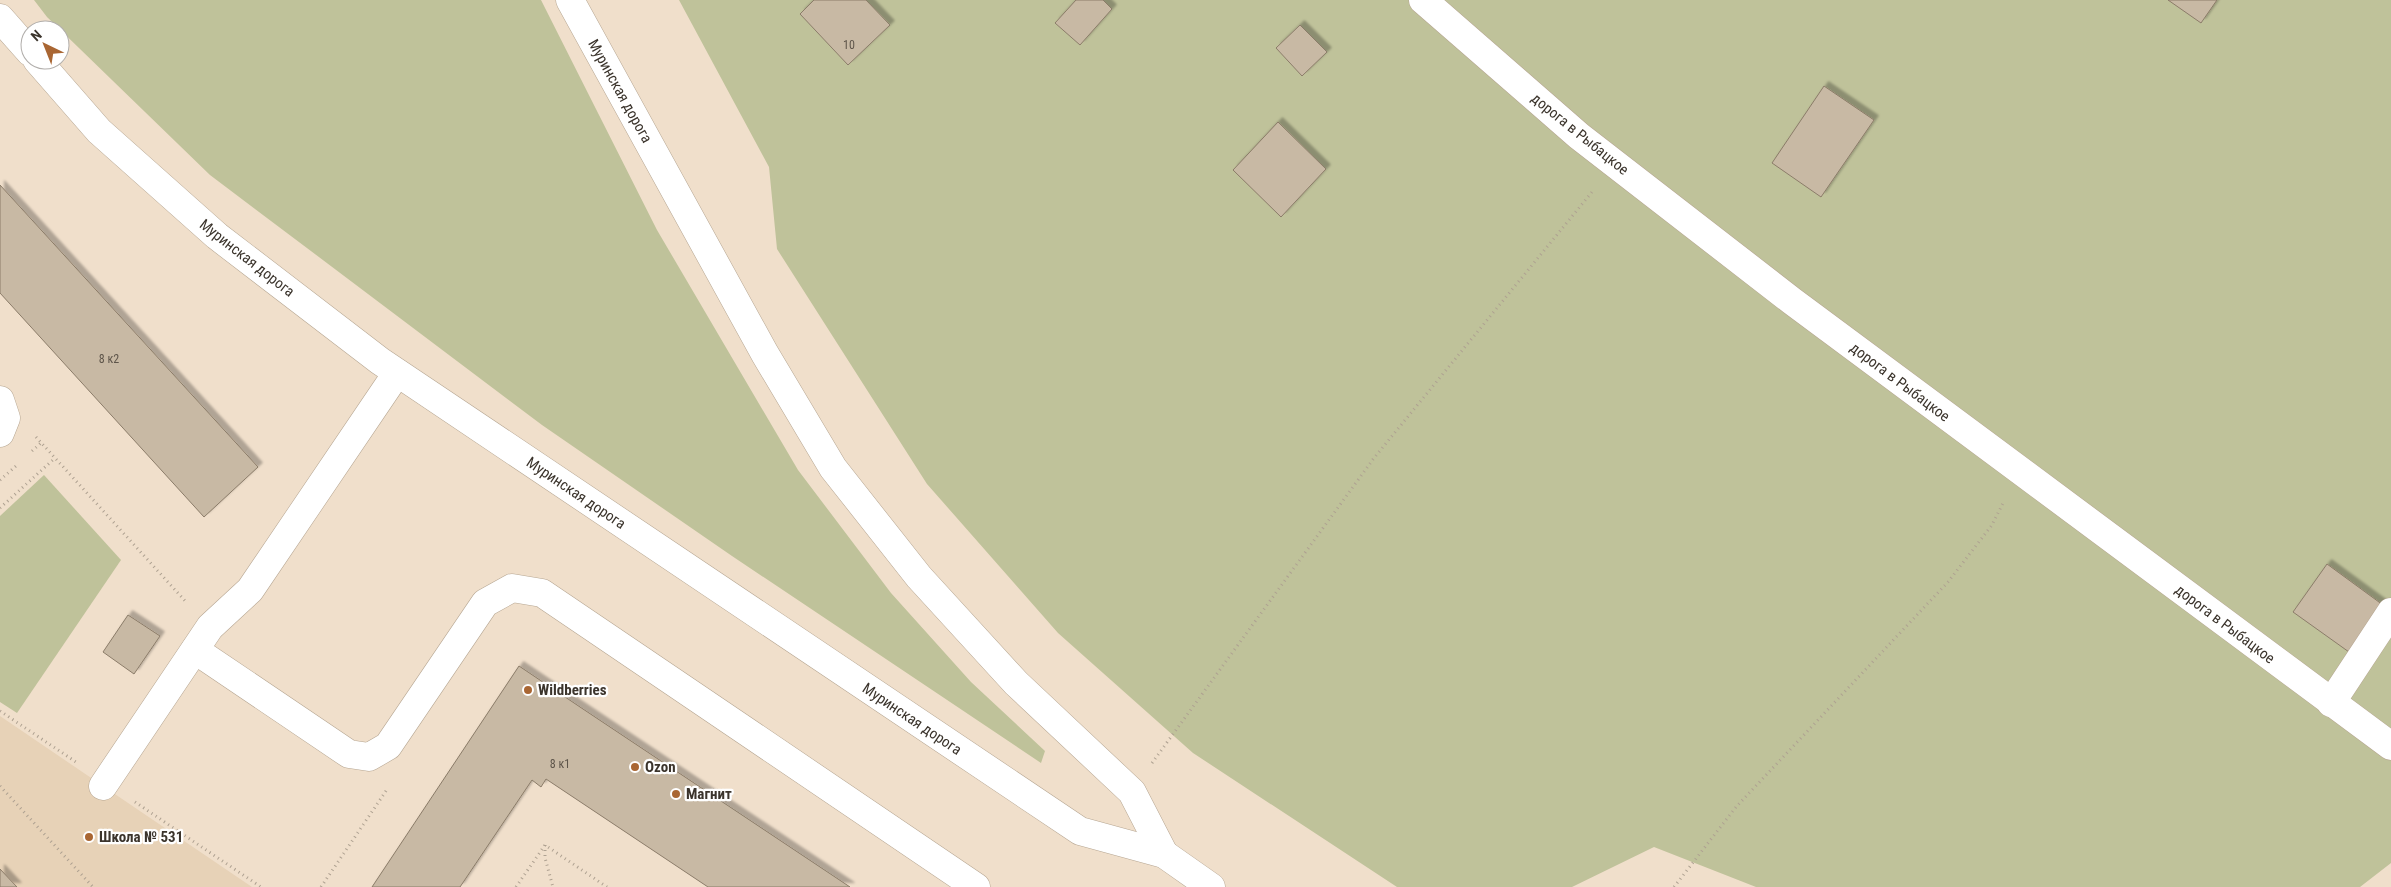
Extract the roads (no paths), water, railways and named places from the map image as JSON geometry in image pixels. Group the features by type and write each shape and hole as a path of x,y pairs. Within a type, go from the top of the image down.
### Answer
{"street":[{"name":"Муринская дорога","path":"570,0 765,354 833,468 918,577 1016,683 1132,792 1164,854"},
{"name":"дорога в Рыбацкое","path":"1423,0 1579,136 1792,301 2391,746"},
{"path":"0,18 20,41"},
{"name":"Муринская дорога","path":"46,70 99,131 217,236 397,373 1080,832 1164,854 1211,887"},
{"path":"104,784 210,627 250,590 397,373"},
{"path":"195,650 349,754 369,757 388,746 485,603 512,588 542,593 976,887"},
{"path":"2331,703 2391,612"}],"place":[{"name":"Wildberries","path":"528,690"},
{"name":"Ozon","path":"635,767"},
{"name":"Магнит","path":"676,794"},
{"name":"Школа № 531","path":"89,837"}]}
